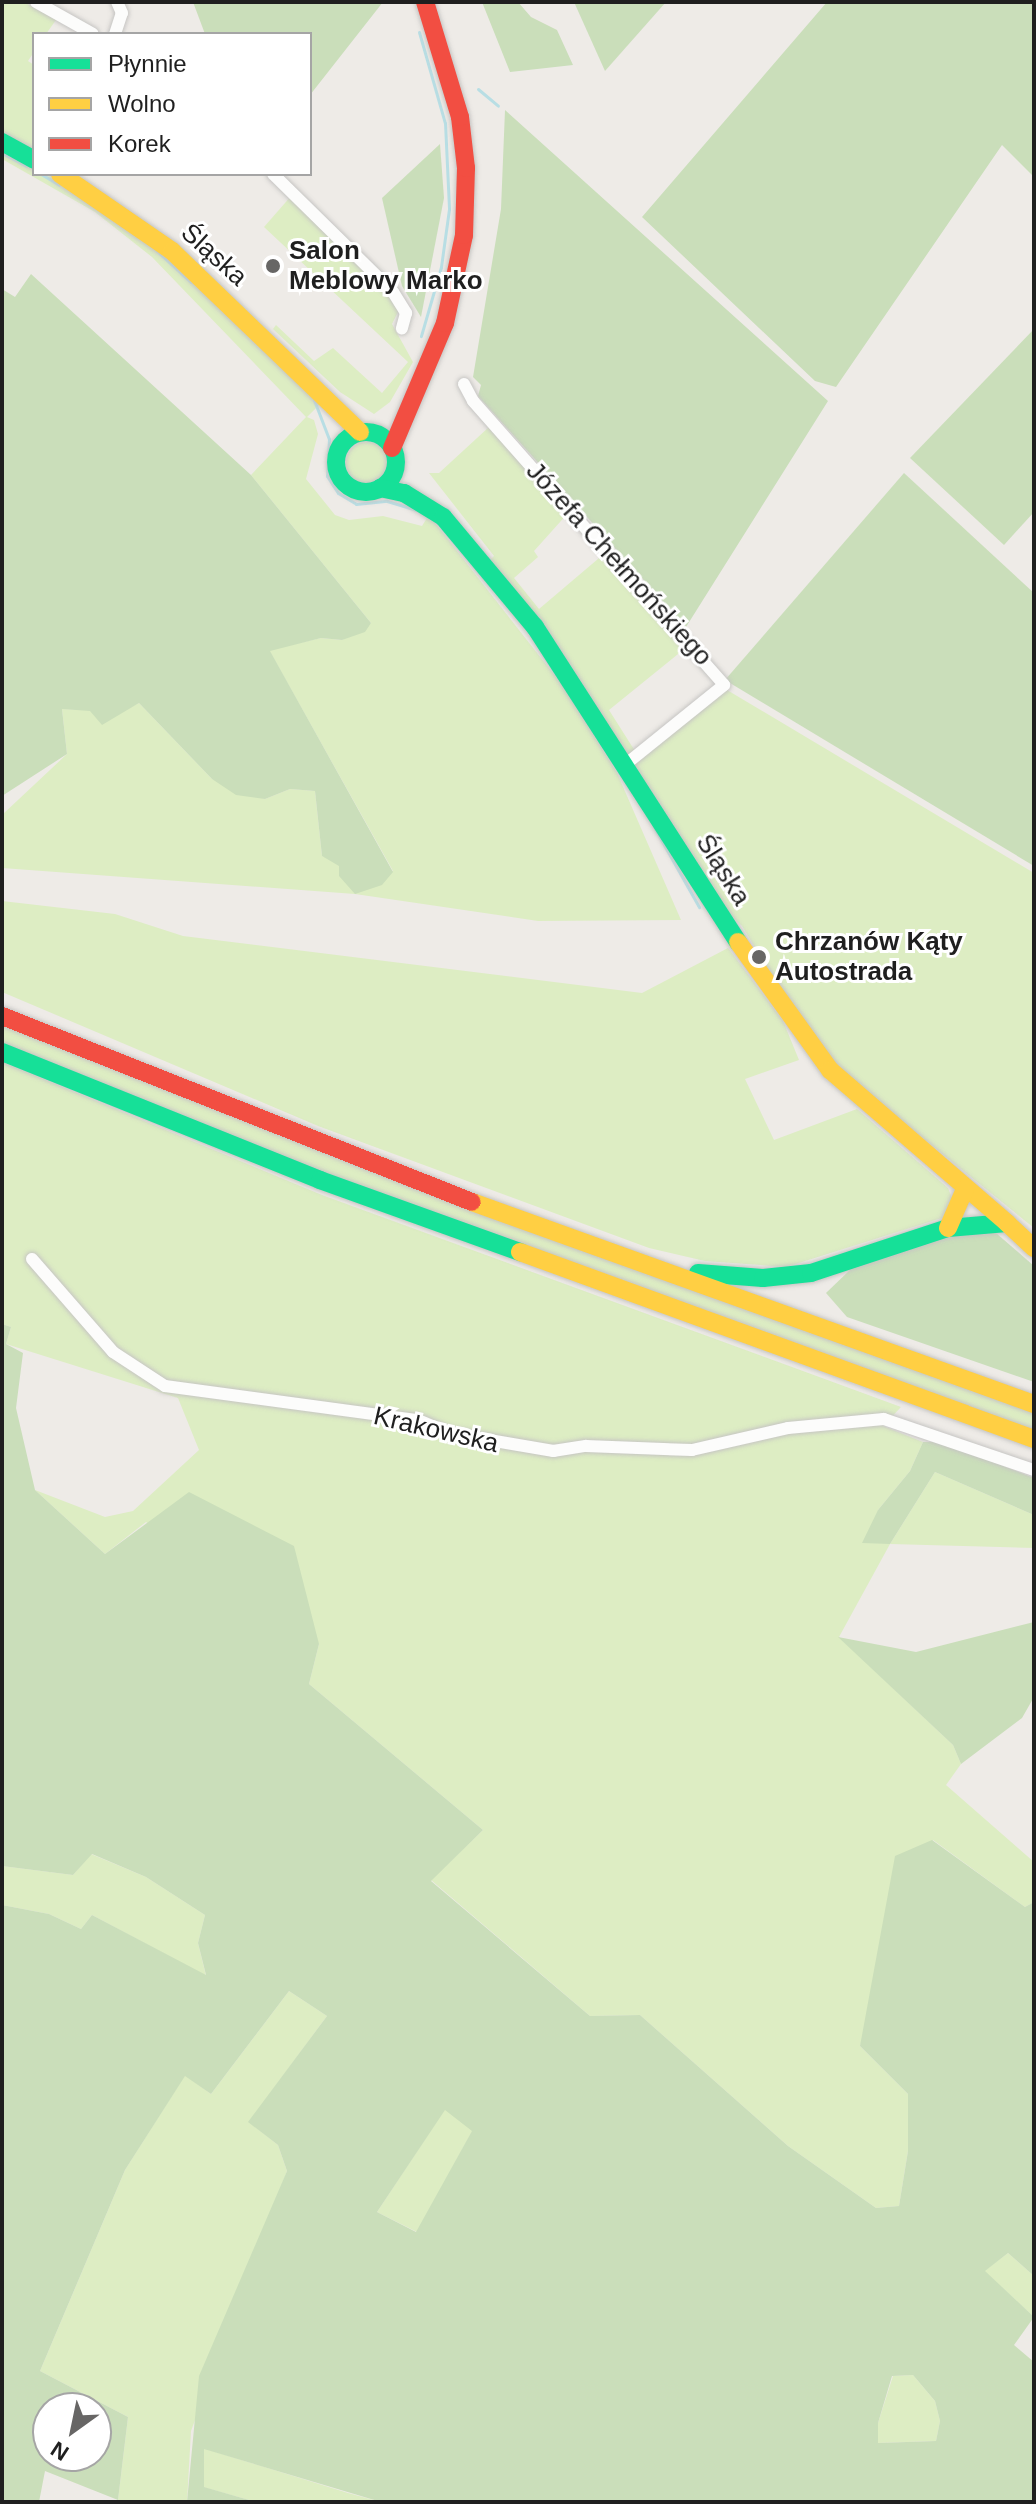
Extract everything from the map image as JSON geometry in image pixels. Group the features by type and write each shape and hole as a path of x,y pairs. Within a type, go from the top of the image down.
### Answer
{"main road":[{"path":"411,400 367,433 341,446 338,471 347,485 363,492 380,488 395,471 392,448 452,301 466,205 459,108 425,2"},
{"path":"2,142 32,159"},
{"name":"Śląska","path":"63,176 172,251 367,433"},
{"name":"Śląska","path":"319,391 341,446"},
{"path":"367,433 392,448"},
{"name":"Śląska","path":"395,471 443,517 535,627 804,1038 859,1099 1034,1248"},
{"name":"Śląska","path":"380,488 404,493 443,517"},
{"path":"2,1016 254,1120 1034,1404"},
{"path":"2,1052 320,1180 1033,1438"},
{"path":"948,1228 965,1189"},
{"path":"659,1269 739,1278 788,1276 837,1266 948,1228 1007,1223"}],"street":[{"path":"36,2 89,32"},
{"path":"116,32 122,13 117,2"},
{"path":"275,176 393,292 406,313 402,328"},
{"name":"Józefa Chełmońskiego","path":"464,384 473,401 724,685 626,764"},
{"name":"Krakowska","path":"32,1259 113,1352 165,1386 418,1420 448,1433 553,1451 586,1446 692,1450 788,1428 892,1421 1034,1470"}],"green space":[{"path":"2,2 24,2 56,20 47,32 32,32 32,55 28,61 32,64 32,151 2,135"},
{"path":"193,2 383,2 312,92 312,32 204,32"},
{"path":"482,2 518,2 531,17 557,30 573,65 510,72"},
{"path":"574,2 666,2 605,71"},
{"path":"827,2 1034,2 1034,177 1002,145 836,387 815,381 642,217"},
{"path":"505,110 828,401 686,627 478,396 481,385 473,377 501,209"},
{"path":"440,144 444,198 421,317 402,286 382,198"},
{"path":"2,149 32,166 32,176 50,176 84,195 162,251 320,404 307,417 314,420 318,434 306,479 335,515 349,520 383,516 422,526 427,518 435,523 563,686 617,773 681,920 538,921 355,894 2,868 2,815 67,754 62,709 123,711 139,703 212,779 265,799 290,789 315,791 322,856 393,871 269,650 321,638 342,640 371,623 251,475 306,417 152,257 95,212 2,159"},
{"path":"292,195 400,308 392,324 413,362 390,402 374,414 340,392 273,329 276,325 314,361 333,348 382,393 408,362 264,227"},
{"path":"31,274 251,475 371,623 365,632 342,640 321,638 270,651 393,872 382,885 355,894 339,876 339,866 322,856 315,791 290,789 265,799 236,795 212,779 139,703 102,725 90,711 62,709 67,754 2,796 2,289 15,297"},
{"path":"1034,329 1034,512 1004,545 910,458"},
{"path":"489,427 569,512 534,551 538,557 514,578 539,609 605,553 688,646 609,710 635,751 627,755 490,560 494,556 429,473 439,473"},
{"path":"367,442 382,448 388,463 382,478 367,484 352,478 346,463 352,448"},
{"path":"904,473 1034,593 1034,866 725,680"},
{"path":"727,690 1034,873 1034,1228 855,1083 831,1058 799,1020 742,926 723,908 633,763"},
{"path":"2,901 115,914 183,936 642,993 728,948 783,1021 799,1060 745,1079 774,1140 857,1109 948,1188 954,1203 945,1217 786,1267 705,1261 649,1248 318,1126 2,992"},
{"path":"2,1023 1034,1412 1034,1431 346,1182 2,1044"},
{"path":"2,1062 322,1195 901,1407 883,1426 923,1442 910,1471 878,1510 890,1544 839,1637 953,1745 961,1764 946,1785 1034,1862 1034,1902 1025,1907 933,1840 860,2046 908,2094 908,2151 899,2206 876,2208 788,2146 640,2015 590,2016 431,1880 483,1830 309,1684 319,1644 146,1522 105,1554 35,1490 105,1517 133,1511 199,1450 178,1398 6,1344 11,1327 2,1324"},
{"path":"956,1231 996,1233 1034,1266 1034,1382 847,1317 826,1293 853,1267"},
{"path":"2,1324 11,1327 6,1344 23,1353 16,1408 35,1490 105,1554 189,1492 294,1546 319,1644 309,1684 483,1830 431,1881 590,2016 640,2015 788,2146 876,2208 899,2206 908,2151 908,2094 860,2046 895,1856 932,1840 1025,1907 1034,1902 1034,2276 1008,2253 985,2271 1034,2317 1014,2345 1034,2362 1034,2502 381,2502 204,2449 204,2487 256,2502 187,2502 199,2376 287,2171 278,2145 248,2122 327,2016 289,1991 211,2094 185,2076 125,2170 40,2371 80,2392 32,2392 32,2472 45,2472 39,2502 2,2502 2,1905 49,1914 81,1929 92,1915 206,1975 198,1943 205,1915 146,1877 92,1854 73,1875 2,1866","holes":["445,2110 472,2131 416,2232 377,2212","913,2375 935,2401 940,2421 936,2441 878,2443 878,2423 892,2376"]},
{"path":"923,1442 941,1442 1034,1478 1034,1515 935,1472 890,1544 862,1543 878,1510 910,1471"},
{"path":"935,1472 1034,1515 1034,1548 890,1544"},
{"path":"1034,1622 1034,1697 1022,1718 961,1764 953,1745 838,1637 916,1652"},
{"path":"91,1854 146,1877 205,1915 198,1943 206,1976 92,1915 81,1929 49,1914 2,1905 2,1866 73,1875"},
{"path":"289,1991 327,2016 249,2122 278,2145 287,2171 191,2431 187,2502 118,2500 128,2417 112,2409 112,2392 80,2392 40,2371 125,2170 185,2075 211,2094"},
{"path":"445,2109 473,2130 417,2232 377,2212"},
{"path":"1008,2253 1034,2276 1034,2317 984,2271"},
{"path":"913,2375 935,2401 940,2421 936,2441 878,2443 878,2423 893,2376"},
{"path":"112,2409 128,2417 118,2500 48,2472 112,2472"},
{"path":"203,2448 381,2502 256,2502 203,2487"}],"waterway":[{"path":"419,32 445,123 449,209 441,267 421,336"},
{"path":"478,89 498,106"},
{"path":"2,153 26,166"},
{"path":"44,176 59,185"},
{"path":"157,251 191,282"},
{"path":"314,400 329,439 327,476 338,493 356,504 387,501 416,510"},
{"path":"654,827 699,907"}],"traffic: fast":[{"path":"2,142 32,159"},
{"path":"366,432 387,441 396,462 387,483 366,492 345,483 336,462 345,441 366,432"},
{"path":"380,488 404,493 443,517 535,627 738,942"},
{"path":"2,1052 320,1180 520,1252"},
{"path":"698,1273 763,1278 811,1273 948,1228 1007,1223"}],"traffic: slow":[{"path":"63,176 172,251 360,432"},
{"path":"738,942 830,1070 1007,1223"},
{"path":"948,1228 965,1189"},
{"path":"472,1202 1034,1404"},
{"path":"1007,1223 1034,1248"},
{"path":"520,1252 1034,1439"}],"traffic: jam":[{"path":"392,448 445,323 464,235 466,168 460,117 425,2"},
{"path":"2,1016 472,1202"}],"place":[{"name":"Salon Meblowy Marko","path":"273,266"},
{"name":"Chrzanów Kąty Autostrada","path":"759,957"}]}
